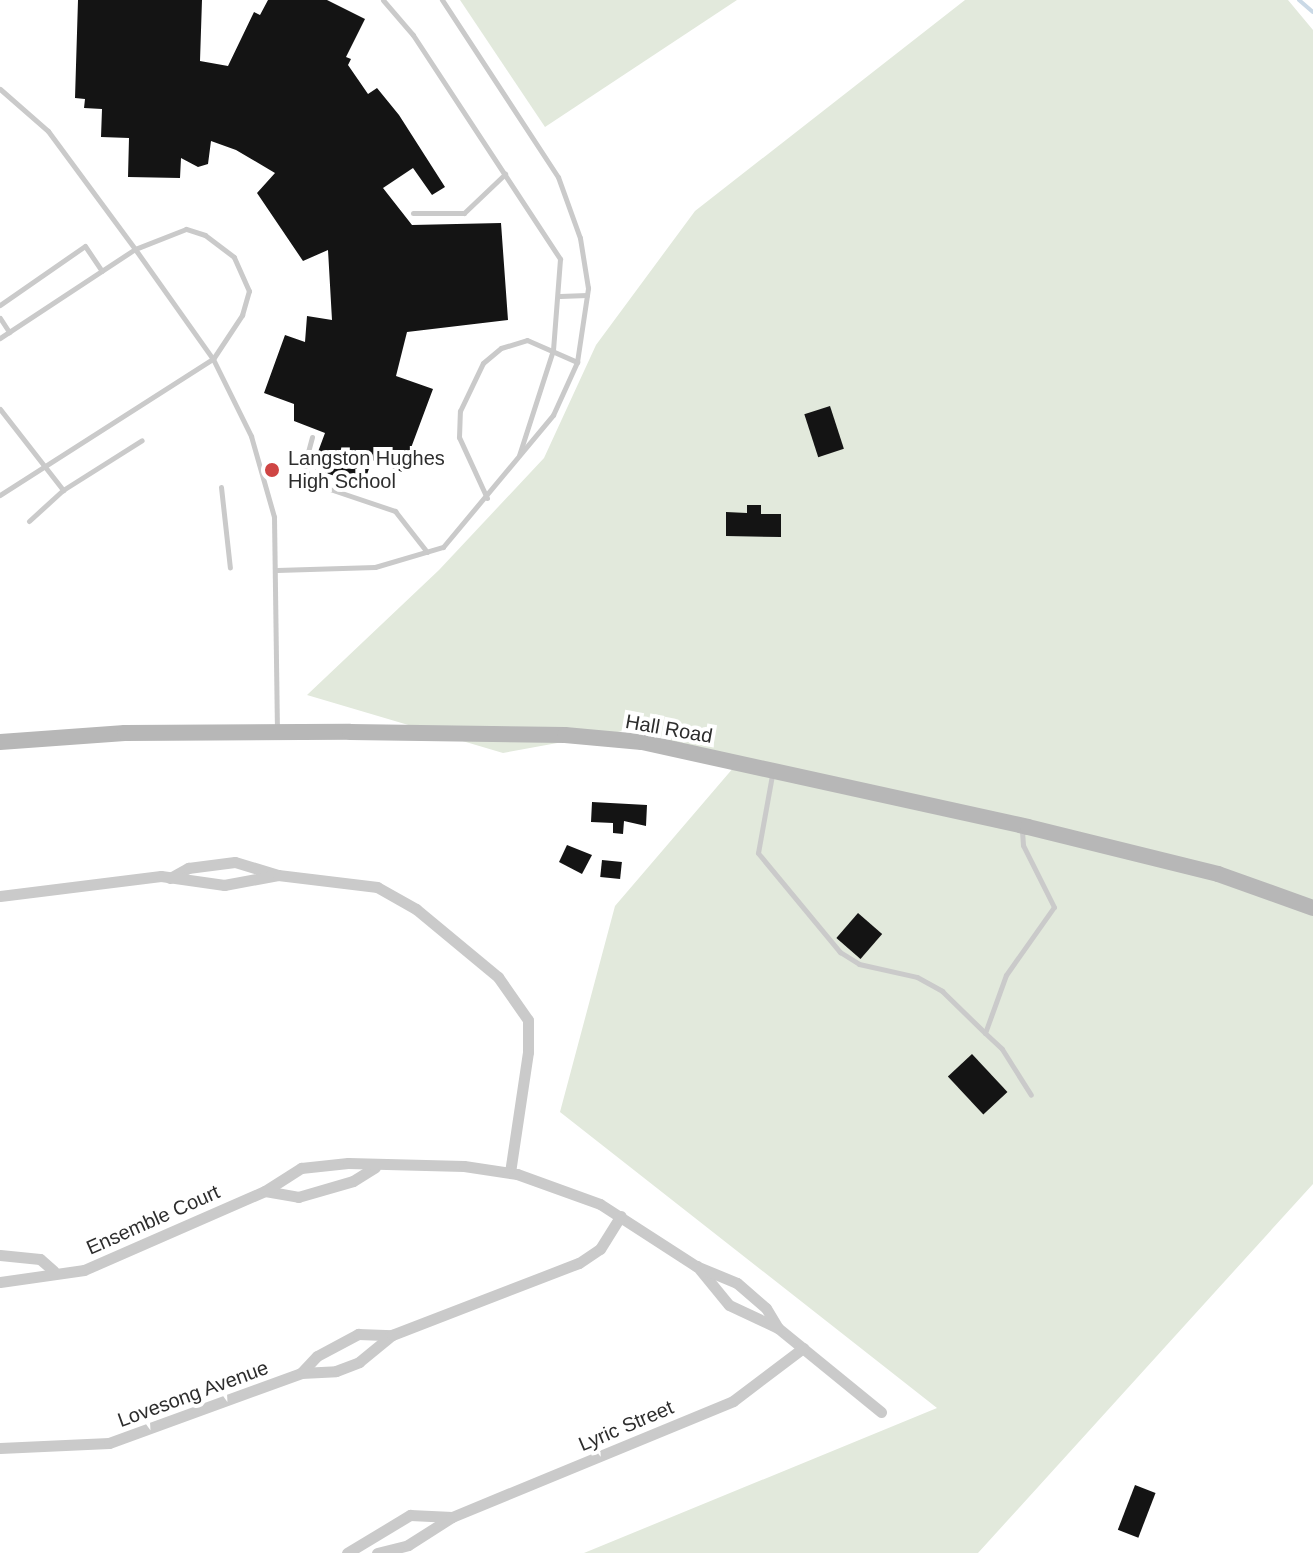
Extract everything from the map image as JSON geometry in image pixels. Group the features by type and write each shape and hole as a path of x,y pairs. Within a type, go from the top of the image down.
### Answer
{"street":[{"name":"Hall Road","path":"0,742 125,733 277,732 565,735 642,742 1022,825 1218,874 1313,908"},
{"path":"166,877 188,868 235,862 265,867 278,875"},
{"path":"0,896 166,877 224,885 278,875 377,887 427,918 516,998 528,1020 528,1052 510,1172"},
{"name":"Ensemble Court","path":"0,1282 54,1271 84,1270 265,1191 301,1168 321,1164 464,1166 510,1172 621,1216 696,1266 754,1295 778,1328"},
{"name":"Ensemble Court","path":"265,1191 298,1197 353,1181 375,1167"},
{"name":"Lovesong Avenue","path":"0,1448 109,1443 301,1373 336,1371 359,1362 392,1335 579,1263 600,1249 621,1216"},
{"name":"Ensemble Court","path":"0,1255 40,1259 54,1271"},
{"name":"Ensemble Court","path":"696,1266 729,1305 778,1328 881,1412"},
{"name":"Lovesong Avenue","path":"301,1373 317,1356 358,1334 392,1335"},
{"name":"Lyric Street","path":"377,1553 408,1545 452,1517 733,1401 803,1348"},
{"name":"Lyric Street","path":"347,1553 410,1515 452,1517"}],"lane":[{"path":"383,0 413,35 560,259 560,296 553,350 517,460"},
{"path":"277,570 375,567 443,547 487,498 553,415 577,362 587,295 580,238 558,177 442,0"},
{"path":"0,89 48,131 135,249 213,359 251,436 274,517 277,732"},
{"path":"413,213 464,213 505,174"},
{"path":"0,338 135,249 186,229 205,235 234,257 249,291 242,315 213,359 43,464 0,495"},
{"path":"0,305 85,246 102,271"},
{"path":"560,296 587,295"},
{"path":"0,318 9,332"},
{"path":"487,498 459,437 460,411 469,386 483,363 501,348 527,340 577,362"},
{"path":"0,409 63,490"},
{"path":"312,437 304,466 312,483 395,511 427,552"},
{"path":"29,521 63,490 142,440"},
{"path":"221,487 230,568"},
{"path":"773,770 758,853 840,952 859,964 917,977 942,991 1002,1049 1031,1095"},
{"path":"985,1033 1006,975 1054,907 1023,845 1022,825"}],"shaded area":[{"path":"460,0 737,0 545,127"},
{"path":"965,0 1288,0 1313,30 1313,1184 978,1553 584,1553 937,1408 560,1112 615,906 740,760 623,731 503,753 307,695 439,570 544,458 596,345 695,211"}],"building":[{"path":"78,0 202,0 200,61 228,66 254,12 260,15 268,0 327,0 365,19 346,57 351,59 348,65 368,94 377,88 399,115 445,187 432,195 413,168 383,188 412,225 501,223 508,320 407,332 396,376 433,389 402,472 372,460 363,486 312,468 325,433 294,421 294,404 264,393 285,335 305,342 307,316 332,320 328,250 303,261 257,193 275,173 236,150 211,141 208,164 198,167 181,158 180,178 128,177 129,138 101,137 102,109 84,108 85,99 75,98"},
{"path":"830,406 844,449 818,457 804,414"},
{"path":"747,505 761,505 761,514 781,514 781,537 726,536 726,512 747,513"},
{"path":"592,802 647,805 646,826 624,821 623,834 613,833 613,823 591,822"},
{"path":"567,845 592,855 582,874 559,862"},
{"path":"602,860 622,862 620,879 600,877"},
{"path":"858,913 882,934 861,959 836,938"},
{"path":"972,1054 1007,1092 983,1115 948,1077"},
{"path":"1135,1485 1156,1493 1138,1538 1118,1530"}],"waterway":[{"path":"1299,0 1313,12"}],"place":[{"name":"Langston Hughes High School","path":"272,470"}]}
